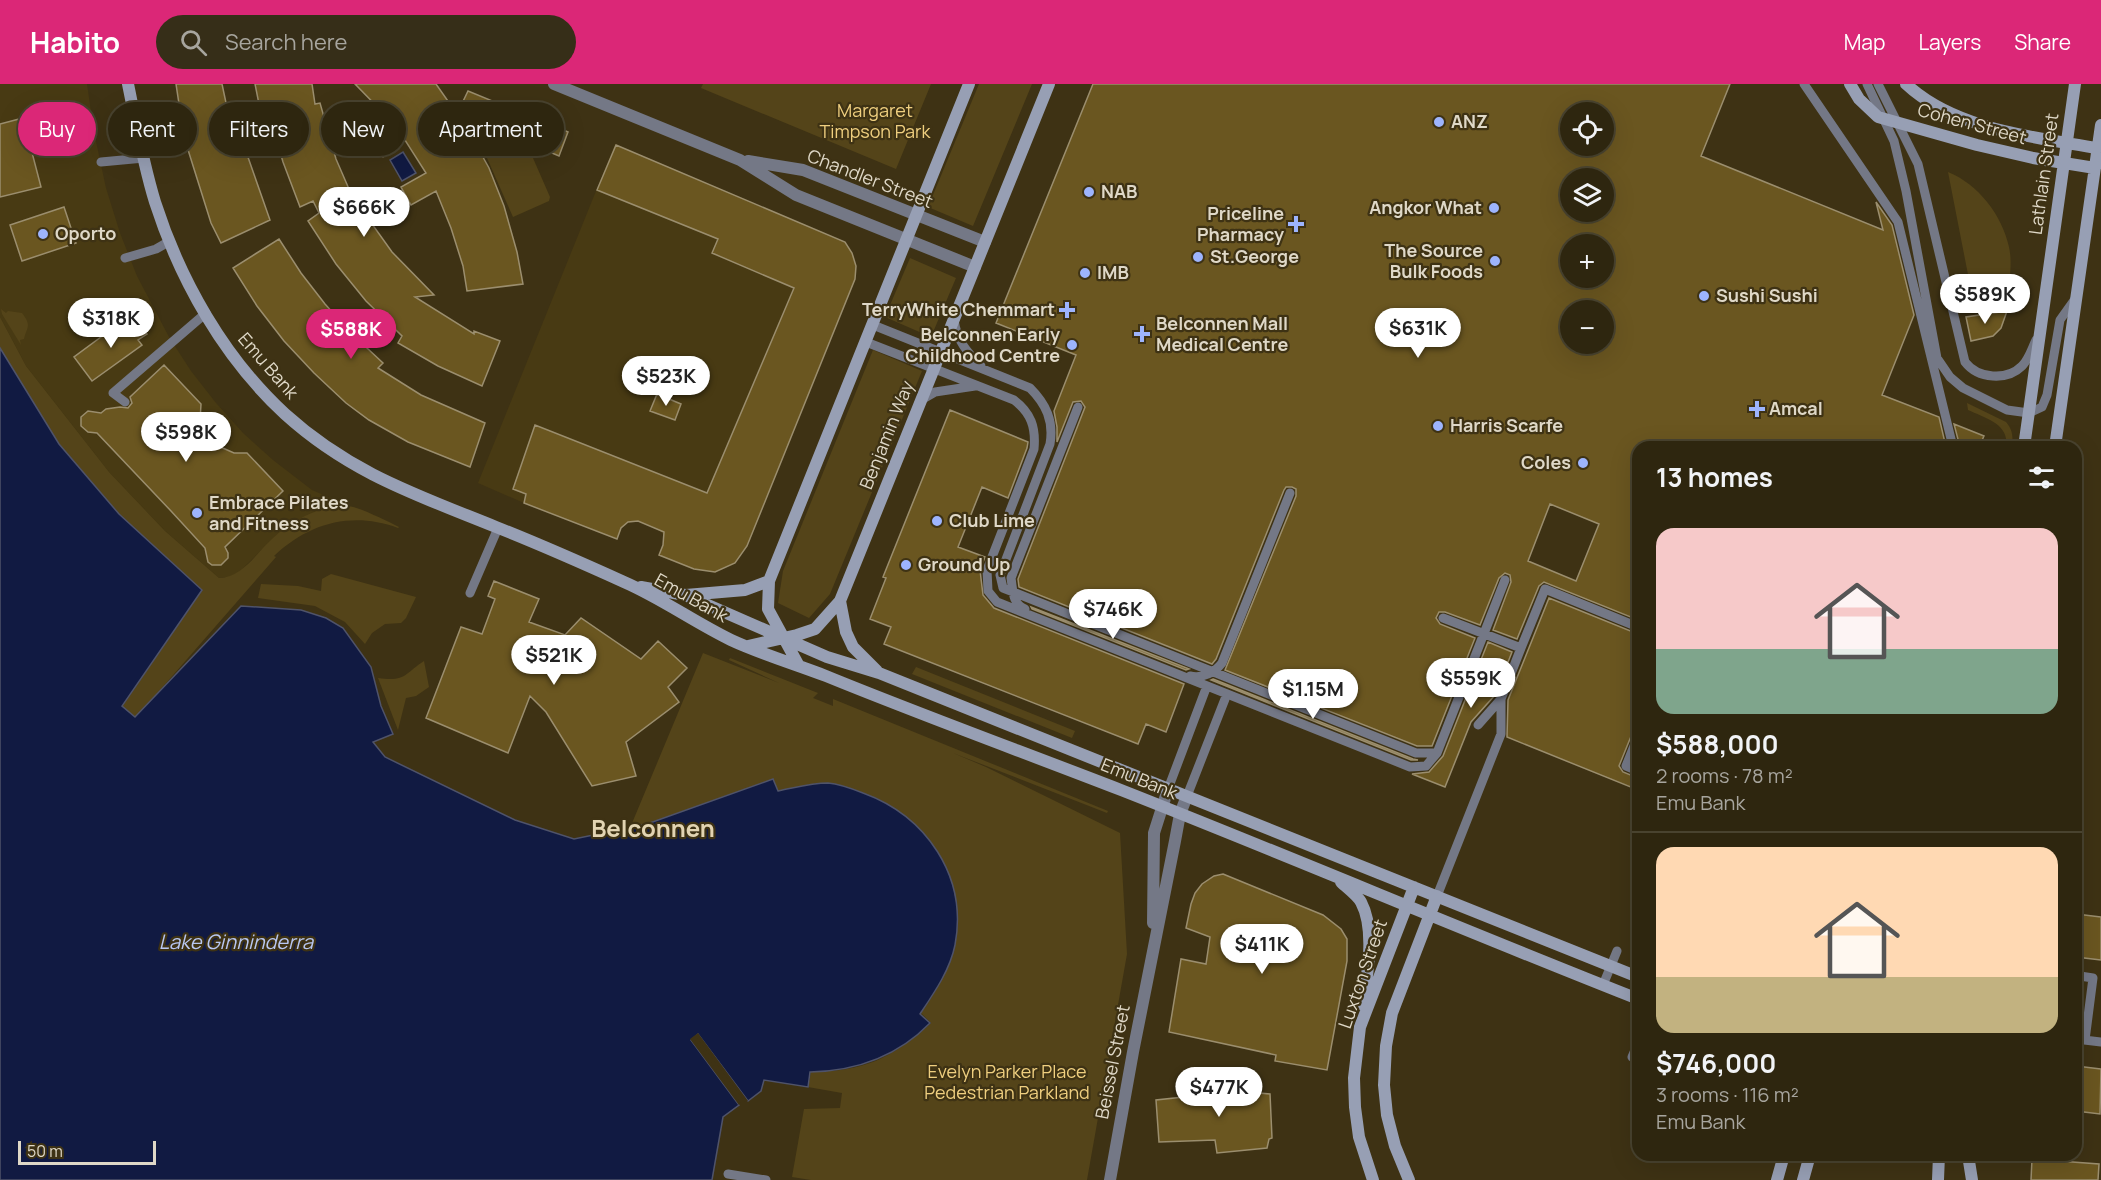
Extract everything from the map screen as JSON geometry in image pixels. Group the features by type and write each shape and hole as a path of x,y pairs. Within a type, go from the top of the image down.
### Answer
{"main road":[{"name":"Emu Bank","path":"128,84 132,102"},
{"name":"Emu Bank","path":"135,84 135,102"},
{"path":"799,666 768,609 769,580 969,84"},
{"name":"Benjamin Way","path":"748,646 815,629 840,601 1049,84"},
{"name":"Cohen Street","path":"1850,84 1859,99 1872,112 1885,119 1988,148 2098,169"},
{"name":"Cohen Street","path":"1906,84 1940,107 1966,119 2014,134 2099,148"},
{"name":"Lathlain Street","path":"2025,441 2075,84"},
{"path":"2056,441 2076,297 2098,169 2101,125"},
{"name":"Emu Bank","path":"144,158 156,205 185,274 237,362 283,412 315,439 372,476 631,585 679,613 748,646 1161,806 1632,997"},
{"path":"685,596 745,590 769,580"},
{"name":"Emu Bank","path":"631,585 685,596 827,657 879,673 1632,975"},
{"path":"840,601 846,632 853,647 879,673"},
{"path":"1338,878 1361,902 1370,937 1360,1027"},
{"name":"Luxton Street","path":"1372,1180 1359,1137 1355,1107 1354,1078 1360,1027 1414,887"},
{"path":"1409,1180 1395,1146 1388,1115 1384,1085 1386,1046 1392,1013 1437,896"},
{"path":"1778,1180 1783,1161"},
{"path":"1803,1180 1808,1161"},
{"path":"1938,1180 1939,1161"},
{"path":"1966,1180 1967,1161"},
{"path":"1968,1161 1972,1180"}],"street":[{"name":"Chandler Street","path":"554,84 740,160 796,195 975,267"},
{"name":"Chandler Street","path":"740,160 803,170 985,242"},
{"name":"Beissel Street","path":"1153,951 1154,833 1168,789"},
{"name":"Beissel Street","path":"1110,1180 1180,814 1187,796"}],"lane":[{"path":"1803,84 1898,222 1952,441"},
{"path":"1867,84 1894,141 1906,190 1937,358 1945,371 1963,388 2007,410 2029,413 2042,407 2047,395 2060,320 2076,297"},
{"path":"1878,84 1918,164 1965,362 1976,372 1987,376 2015,372 2024,364 2040,333"},
{"path":"101,162 144,158"},
{"path":"125,258 156,249 170,241"},
{"path":"124,402 113,393 206,313"},
{"path":"954,318 959,340 965,350 984,369"},
{"path":"873,325 1030,388 1040,398 1049,414 1052,434 1047,454 1000,575 1003,588 1416,753 1437,753"},
{"path":"866,342 1014,400 1022,406 1033,422 1034,449 987,570 988,591 997,602 1209,689 1410,767 1426,766 1437,753 1505,580"},
{"path":"921,400 941,390 977,386"},
{"path":"1078,407 1011,578 1014,600 1020,607 1194,677 1216,670 1222,663 1290,493"},
{"path":"470,592 498,528"},
{"path":"1478,725 1501,699 1545,589 1632,625"},
{"path":"1443,618 1521,648"},
{"path":"1168,789 1231,640"},
{"path":"1187,796 1225,699"},
{"path":"1437,896 1501,734 1501,699"},
{"path":"1632,751 1626,766 1632,768"},
{"path":"1603,985 1617,951"},
{"path":"2082,976 2093,978 2082,1030"},
{"path":"2082,1039 2101,1042"},
{"path":"728,1174 766,1180"}],"shaded area":[{"path":"0,84 87,84 90,102 18,102 18,156 96,156 96,141 106,188 137,276 169,337 191,371 243,433 273,460 312,490 349,506 319,511 282,530 239,572 229,577 219,578 165,531 109,472 26,366 0,317"},
{"path":"615,144 845,242 856,266 855,279 747,546 735,563 715,572 694,569 659,555 664,536 659,530 638,521 628,522 621,528 617,539 478,483"}],"green space":[{"name":"Margaret Timpson Park","path":"703,84 931,84 896,169 701,88"},
{"path":"979,84 1032,84 973,226 928,207"},
{"path":"486,156 532,156 550,197 549,201 513,217"},
{"path":"1948,172 1959,177 1979,193 2001,223 2010,252 2009,289 1972,295"},
{"path":"910,258 956,278 931,337 885,317"},
{"path":"1,309 6,313 8,311 22,313 25,317 28,326 24,339 20,340 21,345 2,314"},
{"path":"0,317 26,366 109,472 165,531 219,578 228,577 242,569 273,538 289,526 308,515 328,508 353,507 399,527 364,521 332,523 316,528 287,545 274,556 276,557 133,721 120,710 201,592 147,544 97,492 52,435 0,355"},
{"path":"873,350 922,371 830,594 809,618 778,603 783,571"},
{"path":"1967,403 2006,422 2012,434 2012,441 2006,441 2004,433 1995,423 1968,410"},
{"path":"331,574 416,597 406,618 401,623 385,624 372,633 365,644 345,622 315,606 258,598 261,584 298,586 321,591 322,579"},
{"name":"Evelyn Parker Place Pedestrian Parkland","path":"703,653 779,683 729,660 730,658 818,693 813,698 833,706 833,699 1108,811 1107,813 953,753 1120,833 1127,954 1087,1180 811,1180 792,1177 804,1109 840,1108 842,1093 808,1087 811,1072 862,1066 890,1054 917,1035 931,1023 921,1013 939,984 952,953 669,819 630,828"},
{"path":"424,661 429,687 416,696 406,698 398,730 378,678 400,678"},
{"path":"916,667 1075,731 1072,738 912,674"}],"water":[{"path":"396,156 405,156 416,173 402,181 390,160"},
{"name":"Lake Ginninderra","path":"0,348 59,444 119,514 202,590 122,706 135,717 241,606 301,610 326,618 343,628 371,667 381,706 393,734 373,742 385,757 515,820 574,839 647,824 773,779 778,791 828,783 859,791 886,803 923,833 938,852 955,895 957,920 953,954 936,990 920,1014 930,1023 904,1045 875,1060 844,1069 810,1072 808,1087 764,1080 761,1091 748,1101 698,1034 691,1040 739,1105 723,1117 712,1180 0,1180"}],"pier":[{"path":"698,1033 748,1101 745,1102 697,1038 695,1040 741,1103 739,1105 690,1039"}],"building":[{"path":"176,84 222,84 226,102 209,102 209,156 248,156 270,220 221,243 211,223 190,156 197,156 197,102 179,102"},
{"path":"255,84 312,84 315,104 320,103 321,106 321,156 335,156 352,196 392,252 434,295 415,297 474,334 474,331 500,341 482,386 438,366 398,343 402,336 366,301 336,264 308,221 319,213 313,201 300,207 281,156 309,156 309,102 259,102"},
{"path":"355,84 436,84 449,102 418,102 418,156 482,156 504,206 523,284 467,291 463,266 436,191 411,205 401,187 426,173 406,142 406,102 373,102"},
{"path":"1093,84 1730,84 1701,156 1883,230 1876,202 1892,225 1914,315 1882,395 1939,417 1945,441 1632,441 1632,618 1544,582 1539,586 1517,639 1493,630 1511,582 1510,575 1505,573 1499,578 1480,625 1445,612 1439,612 1436,618 1440,624 1475,638 1432,746 1417,746 1225,670 1296,496 1296,489 1292,487 1286,487 1284,490 1212,664 1019,587 1018,579 1085,407 1081,401 1073,402 1057,442 1054,411 1076,355 996,323","holes":["1550,504 1599,524 1576,581 1528,561"]},
{"path":"468,91 495,102 463,102"},
{"path":"18,119 18,156 33,156 41,187 0,197 0,124"},
{"path":"564,130 568,132 564,143"},
{"path":"616,145 845,242 856,266 855,279 747,546 735,563 715,572 694,569 659,555 664,532 638,521 628,522 621,528 617,539 524,503 526,494 513,489 535,425 707,493 794,288 712,253 718,239 597,190"},
{"name":"Oporto","path":"64,207 76,243 22,261 10,225"},
{"path":"279,239 325,304 383,363 378,368 421,395 485,423 470,467 408,442 369,420 346,403 284,341 257,306 233,268"},
{"path":"2007,311 2001,328 1993,336 1971,341 1966,317"},
{"path":"137,319 147,334 138,340 142,345 92,381 74,357 124,320 128,325"},
{"path":"164,365 201,404 200,421 206,435 216,445 234,453 247,453 283,491 225,547 228,558 221,565 212,565 208,562 205,548 171,511 97,433 88,432 81,426 81,417 88,411 101,413 106,409 128,408 132,403 130,397"},
{"path":"657,394 681,404 675,420 650,411"},
{"path":"950,410 1028,442 1008,498 982,487 958,547 985,557 980,570 983,595 994,608 1184,684 1166,732 1146,724 1138,744 884,644 891,627 870,619 886,578 883,577"},
{"path":"1954,424 1984,436 1982,441 1958,441"},
{"path":"494,581 539,599 529,622 565,635 581,618 641,659 658,641 687,668 668,687 679,702 626,742 636,776 592,786 546,712 530,696 508,753 426,718 461,627 482,634 495,599 488,596"},
{"path":"1549,598 1632,632 1632,734 1619,766 1623,772 1632,776 1632,788 1507,737 1508,700"},
{"path":"1031,607 1189,669 1186,670"},
{"path":"1488,642 1512,652 1495,695 1471,722 1445,787 1412,774 1429,772 1443,756"},
{"path":"1211,680 1418,760 1411,760"},
{"path":"1223,874 1323,915 1341,929 1347,939 1347,961 1327,1070 1275,1061 1276,1055 1169,1032 1181,959 1206,964 1210,937 1186,928 1191,904 1202,884 1214,876"},
{"path":"2082,915 2101,917 2101,960 2082,958"},
{"path":"2082,1067 2101,1069 2100,1114 2082,1112"},
{"path":"1260,1083 1259,1093 1270,1094 1272,1138 1269,1139 1267,1148 1217,1153 1215,1140 1159,1142 1156,1100 1212,1094 1211,1085"},
{"path":"2032,1161 2099,1164 2098,1180 2031,1180"}],"place":[{"name":"ANZ","path":"1439,122"},
{"name":"NAB","path":"1089,192"},
{"name":"Angkor What","path":"1494,208"},
{"name":"Priceline Pharmacy","path":"1296,224"},
{"name":"Oporto","path":"43,234"},
{"name":"St.George","path":"1198,257"},
{"name":"The Source Bulk Foods","path":"1495,261"},
{"name":"IMB","path":"1085,273"},
{"name":"Sushi Sushi","path":"1704,296"},
{"name":"TerryWhite Chemmart","path":"1067,310"},
{"name":"Belconnen Mall Medical Centre","path":"1142,334"},
{"name":"Belconnen Early Childhood Centre","path":"1072,345"},
{"name":"Amcal","path":"1757,409"},
{"name":"Harris Scarfe","path":"1438,426"},
{"name":"Coles","path":"1583,463"},
{"name":"Embrace Pilates and Fitness","path":"197,513"},
{"name":"Club Lime","path":"937,521"},
{"name":"Ground Up","path":"906,565"}],"district":[{"name":"Belconnen","path":"653,829"}]}
